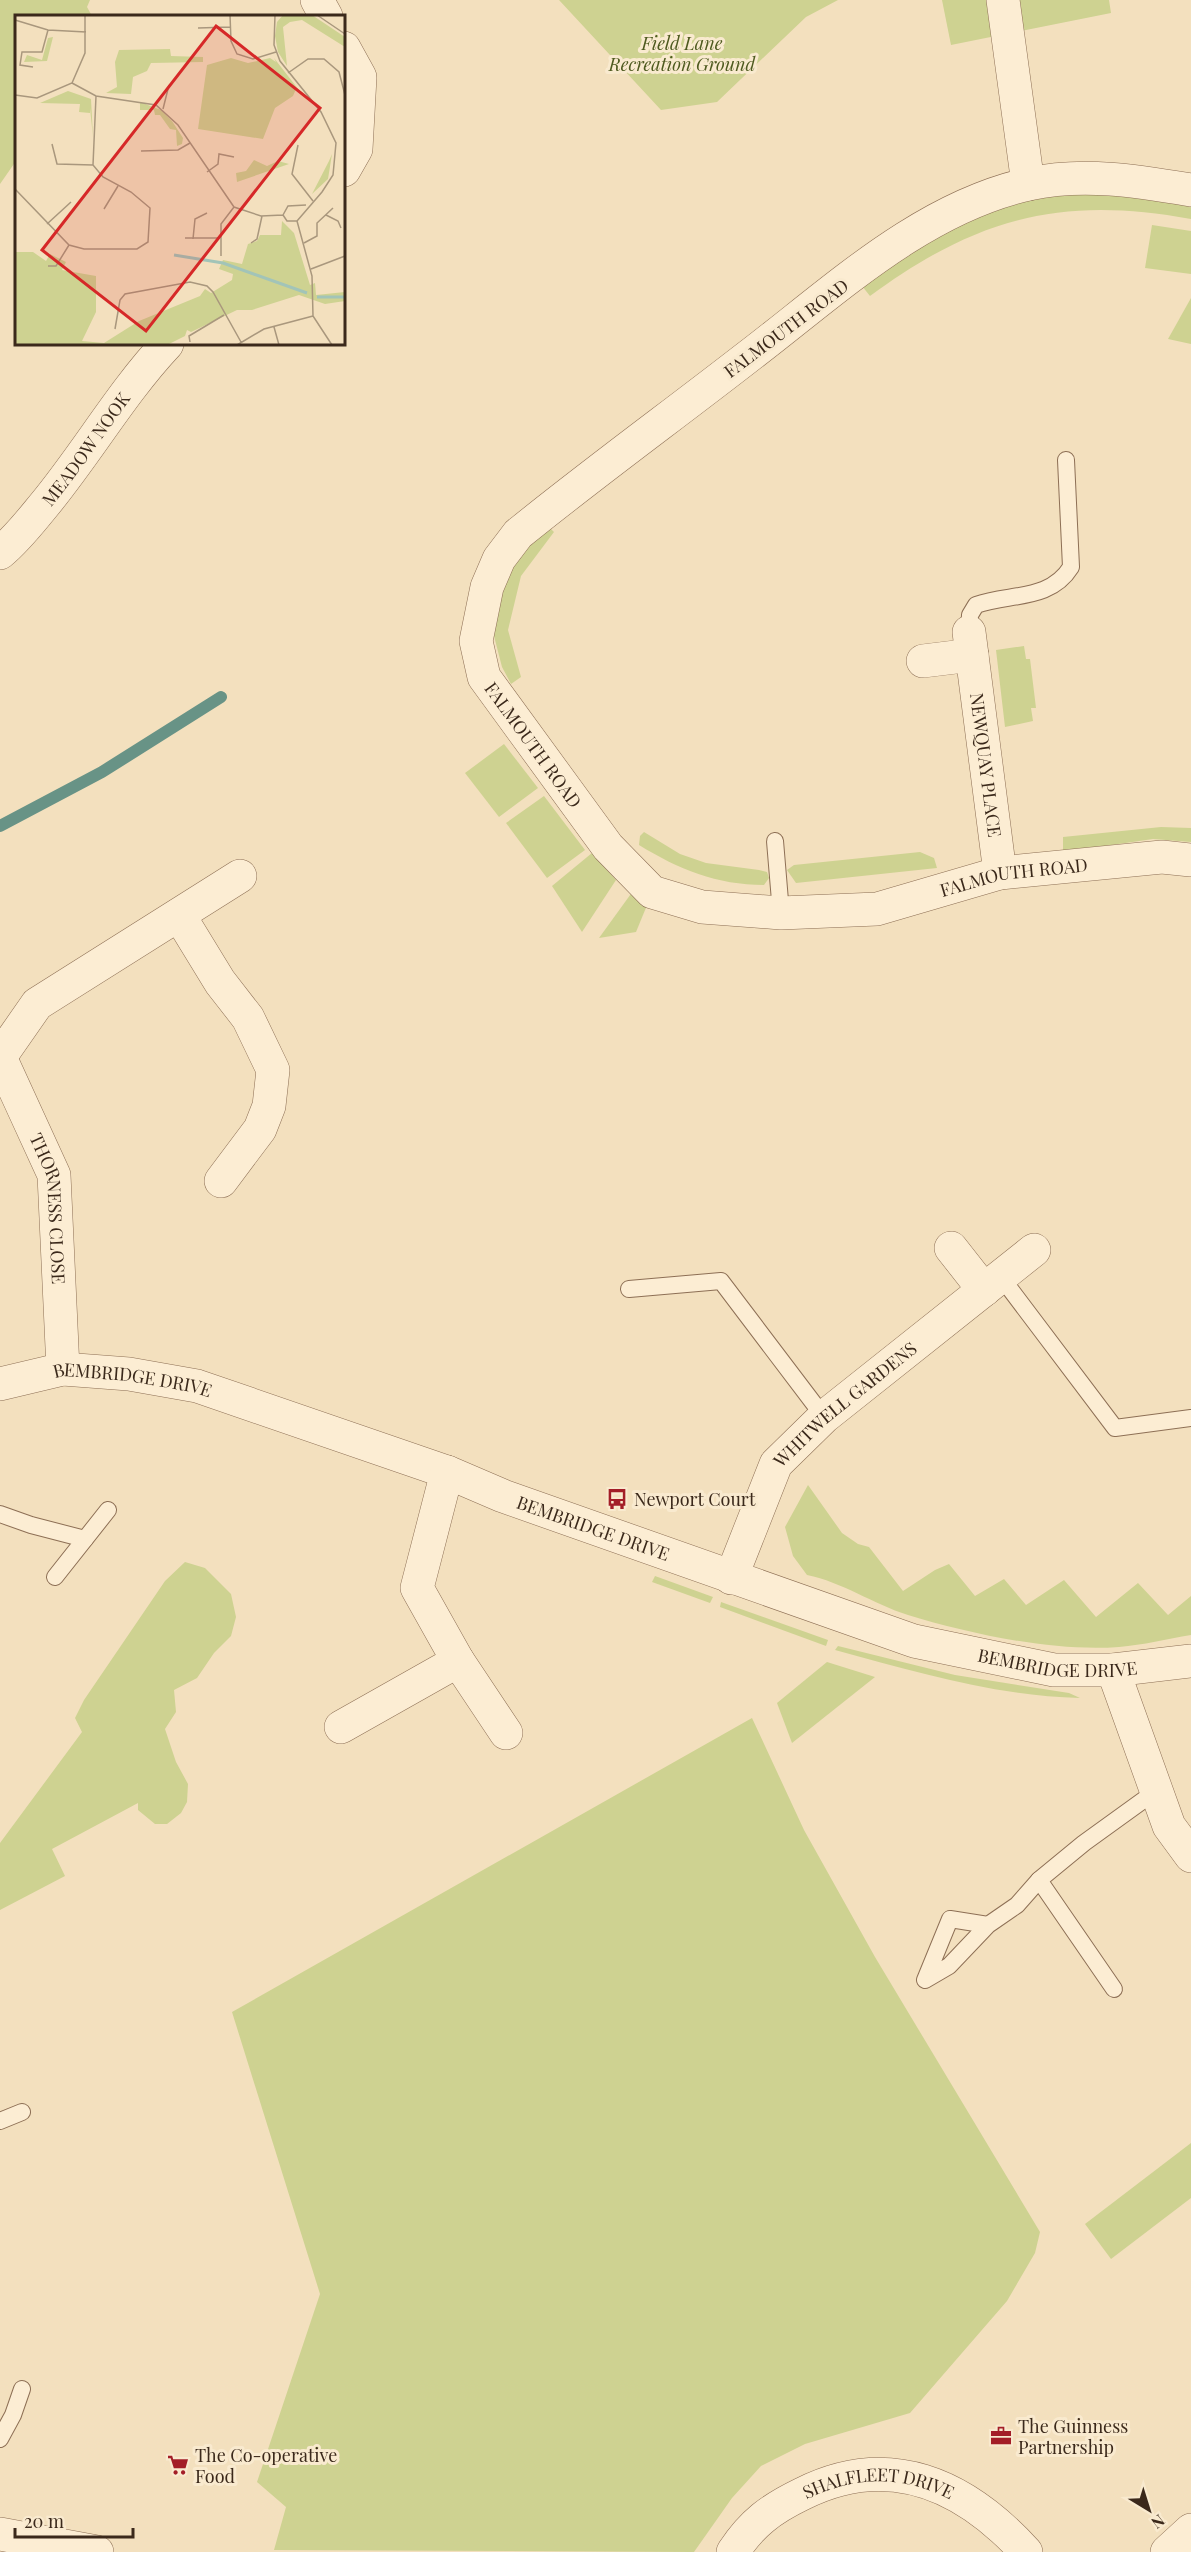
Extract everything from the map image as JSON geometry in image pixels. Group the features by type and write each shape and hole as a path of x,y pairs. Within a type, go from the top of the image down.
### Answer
{"street":[{"path":"317,0 325,15"},
{"path":"1003,0 1028,184"},
{"path":"345,50 360,76 356,149 345,168"},
{"name":"FALMOUTH ROAD","path":"1191,190 1115,178 1065,179 1028,184 989,196 899,239 518,534 500,560 487,588 476,641 484,678 608,847 652,892 702,907 781,913 877,909 1000,873 1161,857 1191,860"},
{"name":"MEADOW NOOK","path":"0,553 15,541 63,482 139,373 166,345"},
{"path":"923,662 971,643"},
{"name":"NEWQUAY PLACE","path":"971,643 1000,873"},
{"name":"THORNESS CLOSE","path":"63,1369 54,1175 0,1057 38,1004 240,876"},
{"path":"179,915 220,982 248,1018 273,1070 269,1107 260,1129 221,1181"},
{"path":"951,1248 992,1283"},
{"name":"WHITWELL GARDENS","path":"730,1578 776,1464 824,1417 1034,1250"},
{"name":"BEMBRIDGE DRIVE","path":"0,1384 63,1369 129,1374 197,1386 447,1472 503,1496 730,1578 914,1641 1054,1670 1113,1670 1191,1661"},
{"path":"447,1472 417,1588 458,1661 506,1733"},
{"path":"341,1727 458,1661"},
{"path":"1113,1670 1169,1826 1188,1846"},
{"name":"SHALFLEET DRIVE","path":"733,2552 748,2530 777,2506 824,2483 846,2477 892,2474 924,2480 968,2500 1005,2529 1026,2552"},
{"path":"1167,2552 1191,2530"},
{"path":"0,2534 97,2552"}],"lane":[{"name":"NEWQUAY PLACE","path":"971,643 970,615 976,605 1030,595 1062,581 1071,567 1066,460"},
{"path":"775,841 781,913"},
{"path":"629,1289 721,1281 824,1417"},
{"path":"992,1283 1115,1428 1191,1418"},
{"path":"55,1577 108,1510"},
{"path":"0,1514 31,1525 85,1539"},
{"path":"988,1925 1017,1905 1039,1880 1084,1843 1156,1791"},
{"path":"1039,1880 1114,1989"},
{"path":"0,2121 22,2112"},
{"path":"0,2439 13,2415 22,2389"}],"green space":[{"path":"0,0 90,0 87,7 91,15 15,15 15,162 0,184"},
{"name":"Field Lane Recreation Ground","path":"559,0 838,0 806,17 717,102 661,110"},
{"path":"942,0 1109,0 1111,13 951,45"},
{"path":"1115,192 1191,203 1191,219 1144,212 1101,210 1060,212 1022,219 984,231 947,248 909,269 870,296 862,286 956,224 1030,198"},
{"path":"1152,225 1191,231 1191,274 1145,268"},
{"path":"1191,298 1191,344 1168,339"},
{"path":"549,527 554,532 521,576 508,630 521,677 511,684 502,667 494,636 498,597 517,557"},
{"path":"1024,646 1026,659 1030,659 1036,708 1031,708 1033,721 1005,727 996,650"},
{"path":"504,744 538,788 499,817 465,773"},
{"path":"544,796 585,850 547,878 506,823"},
{"path":"1161,827 1191,828 1191,842 1153,839 1063,852 1063,837"},
{"path":"644,832 680,854 706,863 767,872 769,878 764,885 730,882 698,874 639,845 640,836"},
{"path":"920,852 934,858 937,868 796,883 787,870 794,865"},
{"path":"592,853 616,880 582,932 552,886"},
{"path":"633,891 650,898 636,932 599,938"},
{"path":"808,1485 842,1533 858,1544 869,1547 903,1591 935,1570 949,1564 975,1596 1004,1579 1026,1605 1064,1580 1096,1617 1138,1583 1168,1615 1191,1596 1191,1635 1119,1647 1067,1647 985,1635 895,1610 833,1583 807,1575 793,1556 785,1527"},
{"path":"185,1562 205,1568 231,1594 236,1617 231,1636 214,1653 197,1678 174,1690 176,1712 165,1729 176,1762 188,1784 187,1802 181,1813 167,1824 155,1824 138,1810 138,1803 52,1849 65,1876 0,1910 0,1843 82,1732 75,1718 84,1700 165,1581"},
{"path":"655,1576 713,1597 710,1603 652,1582"},
{"path":"721,1602 828,1640 826,1646 720,1607"},
{"path":"838,1646 955,1675 1069,1693 1080,1698 1018,1693 956,1682 835,1650"},
{"path":"827,1662 875,1677 792,1743 777,1703"},
{"path":"752,1718 804,1830 875,1957 1040,2232 1035,2253 1007,2301 910,2413 805,2444 761,2466 732,2498 694,2552 274,2550 286,2507 257,2482 320,2294 232,2012"},
{"path":"1191,2143 1191,2198 1111,2259 1085,2224"}],"waterway":[{"path":"0,826 102,772 221,697"}],"place":[{"name":"Newport Court","path":"617,1499"},
{"name":"The Guinness Partnership","path":"1001,2436"},
{"name":"The Co-operative Food","path":"178,2465"}]}
